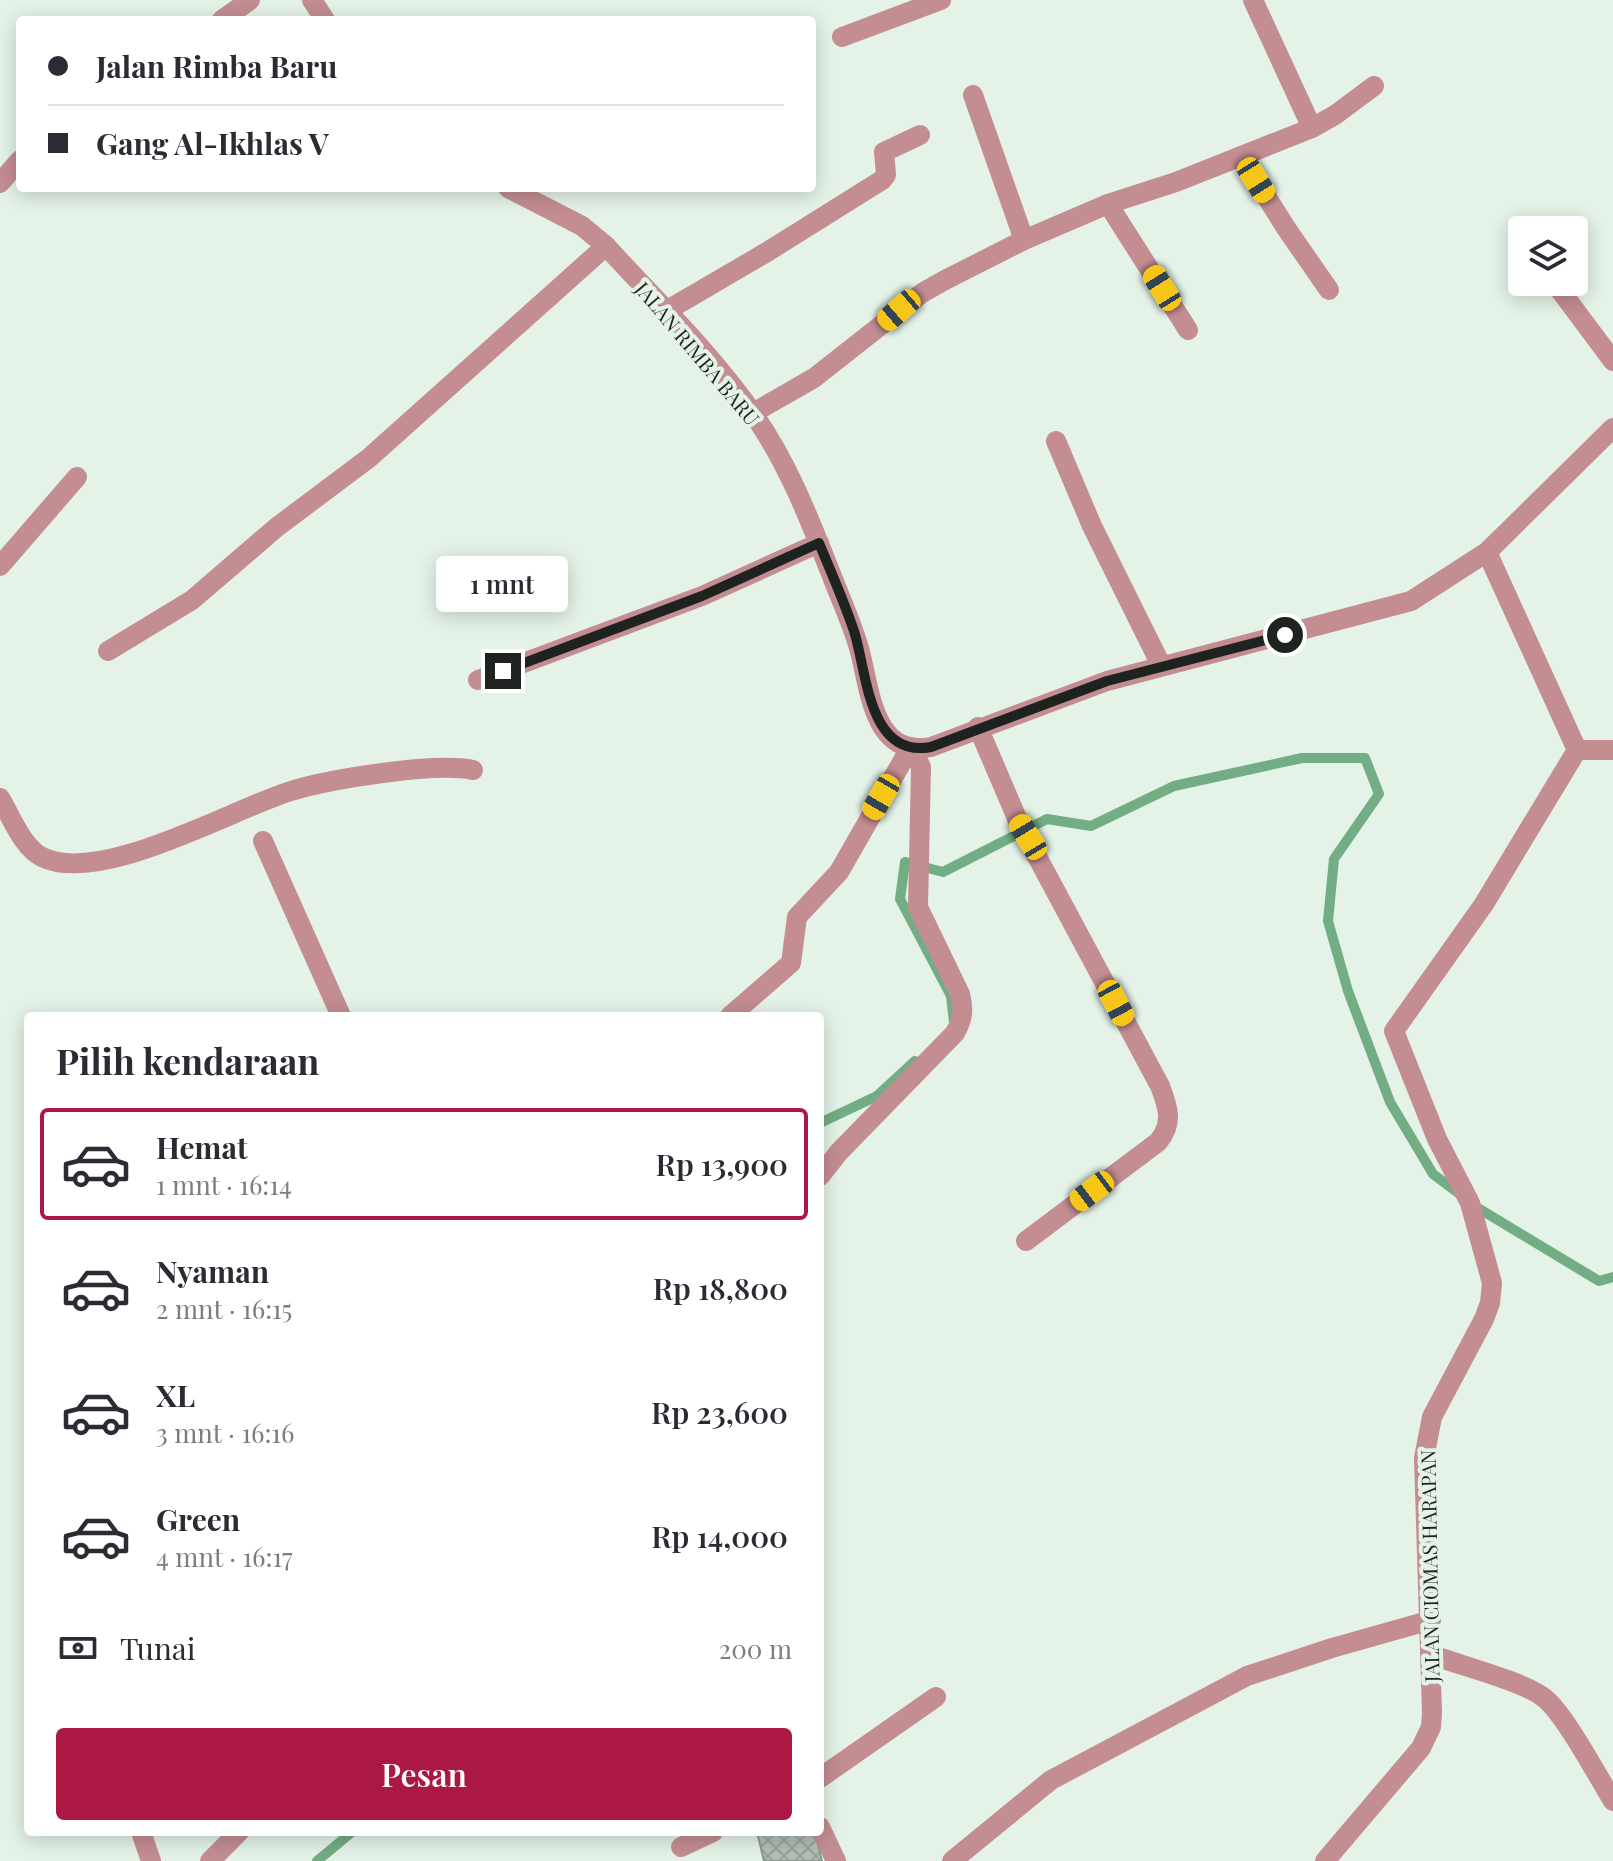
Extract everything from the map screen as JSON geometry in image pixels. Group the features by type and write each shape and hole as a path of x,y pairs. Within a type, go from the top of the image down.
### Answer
{"street":[{"path":"228,16 250,0"},
{"path":"842,37 941,0"},
{"path":"1253,0 1312,128"},
{"path":"753,413 814,378 922,293 1024,240 1108,204 1176,182 1312,128 1374,86"},
{"path":"973,95 1024,240"},
{"path":"666,311 882,180 886,175 884,152 920,135"},
{"path":"1241,156 1329,290"},
{"path":"0,183 16,165"},
{"name":"JALAN RIMBA BARU","path":"516,192 582,226 606,246 753,413 783,463 819,543 854,630 874,712 891,736 911,748"},
{"path":"1108,204 1188,330"},
{"path":"108,651 192,600 277,527 369,458 606,246"},
{"path":"1564,296 1613,361"},
{"path":"911,748 931,747 1107,681 1161,665 1257,643 1411,601 1487,552 1613,428"},
{"path":"1056,441 1092,526 1161,665"},
{"path":"0,566 77,477"},
{"path":"478,680 702,596 819,543"},
{"path":"1487,552 1577,750 1613,750"},
{"path":"978,727 1024,830 1160,1086 1170,1123 1166,1134 1158,1142 1026,1241"},
{"path":"824,1171 955,1033 962,1021 964,1009 960,994 918,907 921,767 911,748"},
{"path":"731,1012 791,963 797,917 839,872 911,748"},
{"name":"JALAN CIOMAS HARAPAN","path":"1325,1861 1427,1737 1432,1713 1432,1655 1424,1458 1427,1434 1432,1417 1484,1319 1492,1283 1470,1203 1437,1139 1397,1046 1394,1031 1484,904 1577,750"},
{"path":"0,798 29,847 39,856 91,862 149,848 292,790 431,768 473,770"},
{"path":"263,841 339,1012"},
{"path":"952,1861 1051,1780 1247,1676 1431,1620"},
{"path":"1432,1655 1545,1698 1613,1801"},
{"path":"824,1775 936,1697"},
{"path":"142,1836 151,1861"},
{"path":"210,1861 235,1836"},
{"path":"680,1847 704,1836"},
{"path":"824,1836 836,1861"}],"building":[{"path":"758,1836 816,1836 822,1861 764,1861"}],"waterway":[{"path":"954,1022 951,996 900,899 905,862 943,872 1047,819 1091,826 1174,786 1302,758 1365,758 1379,794 1334,859 1328,921 1348,991 1390,1102 1433,1174 1461,1195"},
{"path":"824,1121 877,1096 915,1061"},
{"path":"1473,1205 1599,1281 1613,1277"},
{"path":"317,1861 347,1836"}],"route":[{"path":"503,671 702,596 819,543 854,630 874,712 891,736 912,748 931,747 1107,681 1285,635"}]}
